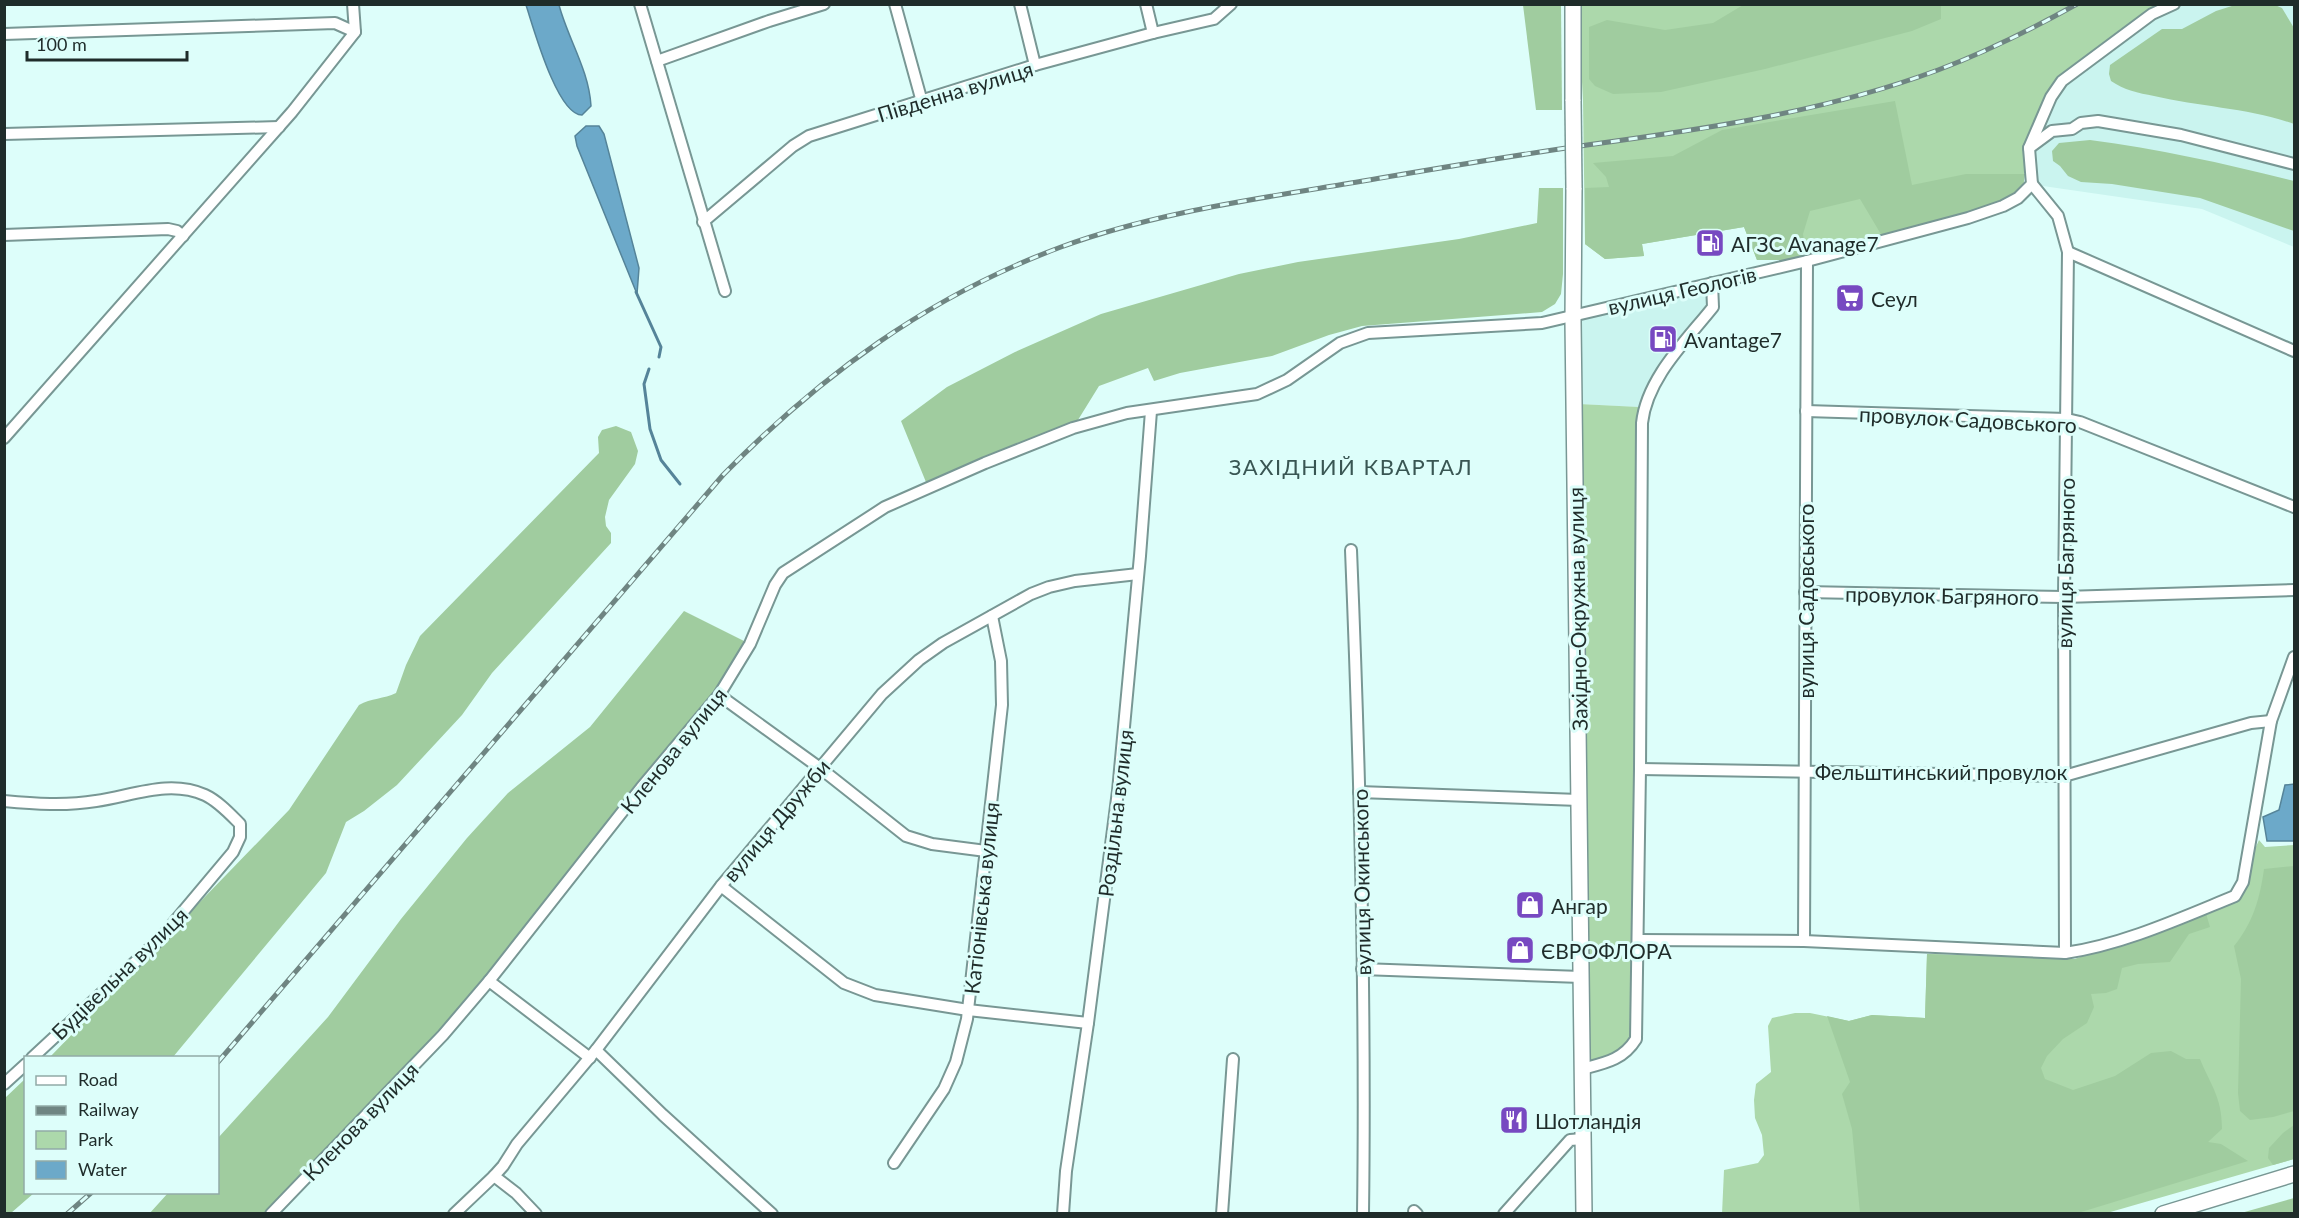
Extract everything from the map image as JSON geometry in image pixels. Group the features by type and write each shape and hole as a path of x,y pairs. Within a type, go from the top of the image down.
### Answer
{"main road":[{"name":"Західно-Окружна вулиця","path":"1573,4 1573,316 1584,1214"},
{"path":"2163,1214 2295,1174"}],"street":[{"path":"4,438 279,127 355,32 353,4"},
{"path":"640,4 725,291"},
{"path":"657,61 748,28 824,4"},
{"path":"895,4 922,102"},
{"path":"1020,4 1035,65"},
{"path":"1146,4 1153,33"},
{"path":"2032,184 2029,148 2051,97 2062,81 2152,14 2174,4"},
{"name":"Південна вулиця","path":"703,222 793,146 809,136 1035,65 1214,19 1231,6"},
{"path":"4,34 335,23 355,32"},
{"path":"2029,148 2052,131 2072,129 2081,123 2098,121 2181,135 2295,164"},
{"path":"4,135 279,127"},
{"name":"вулиця Багряного","path":"2032,184 2058,216 2068,252 2064,597 2065,953"},
{"name":"вулиця Геологів","path":"1150,411 1257,394 1287,380 1340,343 1368,333 1542,323 1807,261 1968,218 2003,206 2018,198 2032,184"},
{"path":"4,235 168,229 177,231 183,236"},
{"path":"2068,252 2295,351"},
{"name":"вулиця Садовського","path":"1804,941 1807,261"},
{"path":"1582,1069 1615,1060 1630,1049 1635,1039 1643,409 1653,386 1713,307 1712,283"},
{"name":"Роздільна вулиця","path":"1063,1214 1066,1172 1118,791 1150,411"},
{"name":"Кленова вулиця","path":"271,1214 385,1097 489,981 641,788 719,695 750,644 775,585 783,573 885,507 928,487 1073,428 1127,413 1150,411"},
{"name":"провулок Садовського","path":"1806,411 2067,419 2080,422 2295,507"},
{"name":"вулиця Окинського","path":"1351,550 1359,792 1365,1103 1363,1214"},
{"name":"вулиця Дружби","path":"454,1214 494,1176 593,1054 721,886 882,694 919,660 943,643 1031,594 1075,581 1138,574"},
{"name":"провулок Багряного","path":"1805,592 2064,597 2295,590"},
{"name":"Катіонівська вулиця","path":"894,1162 944,1089 956,1062 968,1010 1002,705 1001,661 992,616"},
{"path":"1638,940 1804,941 2065,953 2088,950 2235,896 2243,882 2271,721 2295,657"},
{"path":"719,695 820,768 906,836 932,844 986,851"},
{"name":"Фельштинський провулок","path":"1640,768 2064,776 2251,723 2271,721"},
{"name":"Будівельна вулиця","path":"4,801 40,804 97,801 175,788 205,795 240,824 240,837 233,852 160,939 34,1056"},
{"path":"1359,792 1579,800"},
{"path":"721,886 844,982 874,995 968,1010 1088,1023"},
{"path":"1362,969 1581,977"},
{"path":"489,981 593,1054 772,1214"},
{"path":"1222,1214 1233,1059"},
{"path":"4,1084 24,1066"},
{"path":"1504,1214 1570,1140 1583,1139"},
{"path":"494,1176 516,1193 536,1214"}],"shaded area":[{"path":"2182,5 2294,5 2294,247 2202,209 2036,185 2033,149 2043,121 2065,83 2154,18"},
{"path":"1708,288 1708,306 1649,383 1639,407 1579,404 1578,318"}],"green space":[{"path":"1523,5 1561,5 1562,110 1536,110"},
{"path":"1578,5 2162,5 2058,78 2036,117 2024,148 2024,184 1967,214 1785,260 1757,260 1744,227 1642,244 1644,256 1605,259 1585,244 1583,101"},
{"path":"1743,5 1941,5 1941,19 1912,31 1765,69 1661,92 1613,94 1595,86 1589,79 1589,27 1607,20 1665,30 1713,23"},
{"path":"2235,5 2275,5 2282,8 2294,28 2294,124 2260,114 2142,94 2111,81 2110,65 2162,29 2182,29 2216,11"},
{"path":"1895,101 1912,185 1966,174 2025,174 2020,190 2004,201 1971,214 1882,236 1860,199 1810,211 1803,234 1806,256 1785,260 1757,260 1744,227 1642,244 1644,256 1605,259 1585,244 1585,188 1609,187 1606,177 1593,163 1673,156 1722,130"},
{"path":"2090,140 2193,157 2294,181 2294,231 2200,198 2112,184 2081,182 2068,176 2053,161 2052,151 2059,143"},
{"path":"1539,188 1563,188 1561,294 1555,304 1542,312 1362,326 1329,335 1272,356 1180,373 1154,381 1148,368 1099,386 1073,428 928,487 901,421 947,387 1015,352 1101,314 1239,274 1298,262 1459,239 1537,223"},
{"path":"1579,404 1639,407 1633,1025 1628,1042 1618,1053 1587,1063"},
{"path":"616,426 631,432 638,451 635,464 609,500 605,517 606,526 611,533 611,543 492,673 462,715 397,785 346,822 326,873 174,1056 51,1056 289,810 359,705 396,693 420,636 599,453 598,437 602,430"},
{"path":"684,611 750,644 719,695 489,981 271,1213 149,1214 167,1194 219,1194 219,1137 328,1017 401,919 467,838 508,793 590,727"},
{"path":"2259,840 2265,847 2294,845 2294,1159 2107,1213 1722,1214 1724,1170 1758,1163 1764,1155 1762,1135 1755,1118 1754,1100 1756,1084 1771,1072 1768,1026 1772,1018 1795,1013 1810,1013 1849,1021 1872,1015 1925,1018 1927,954 2075,959 2178,925 2231,902"},
{"path":"2294,866 2294,1111 2250,1120 2240,1111 2238,1093 2241,979 2234,946 2255,910 2264,869"},
{"path":"2205,910 2210,927 2189,934 2170,962 2138,964 2122,968 2117,989 2106,993 2091,994 2094,1007 2087,1023 2063,1039 2047,1056 2041,1068 2045,1079 2073,1090 2115,1076 2151,1053 2171,1051 2186,1059 2200,1059 2215,1092 2222,1118 2222,1129 2208,1142 2221,1144 2248,1161 2078,1213 1860,1213 1852,1129 1842,1094 1850,1082 1827,1016 1849,1021 1872,1015 1925,1018 1927,954 2075,959 2178,925"},
{"path":"24,1080 24,1194 33,1194 11,1213 5,1213 5,1098"},
{"path":"2294,1125 2294,1159 2273,1165 2268,1158 2269,1148"},
{"path":"2294,1198 2294,1213 2241,1213"}],"water":[{"path":"526,5 559,5 589,93 591,106 582,115 573,111 555,86"},
{"path":"586,126 599,126 604,134 639,268 637,294 577,146 575,136"},
{"path":"2294,784 2294,841 2267,841 2263,817 2279,810 2285,785"}],"waterway":[{"path":"636,292 661,347 659,357"},
{"path":"649,369 644,384 650,429 661,460 680,484"}],"railway":[{"path":"219,1061 723,475 799,404 838,372 922,314 966,289 1013,267 1061,247 1127,226 1264,197 1523,154 1720,125 1808,108 1895,85 1938,70 2009,40 2077,4"},
{"path":"67,1214 90,1194"}],"place":[{"name":"АГЗС Avanage7","path":"1710,243"},
{"name":"Сеул","path":"1850,298"},
{"name":"Avantage7","path":"1663,339"},
{"name":"Ангар","path":"1530,905"},
{"name":"ЄВРОФЛОРА","path":"1520,950"},
{"name":"Шотландія","path":"1514,1120"}],"district":[{"name":"ЗАХІДНИЙ КВАРТАЛ","path":"1351,466"}]}
